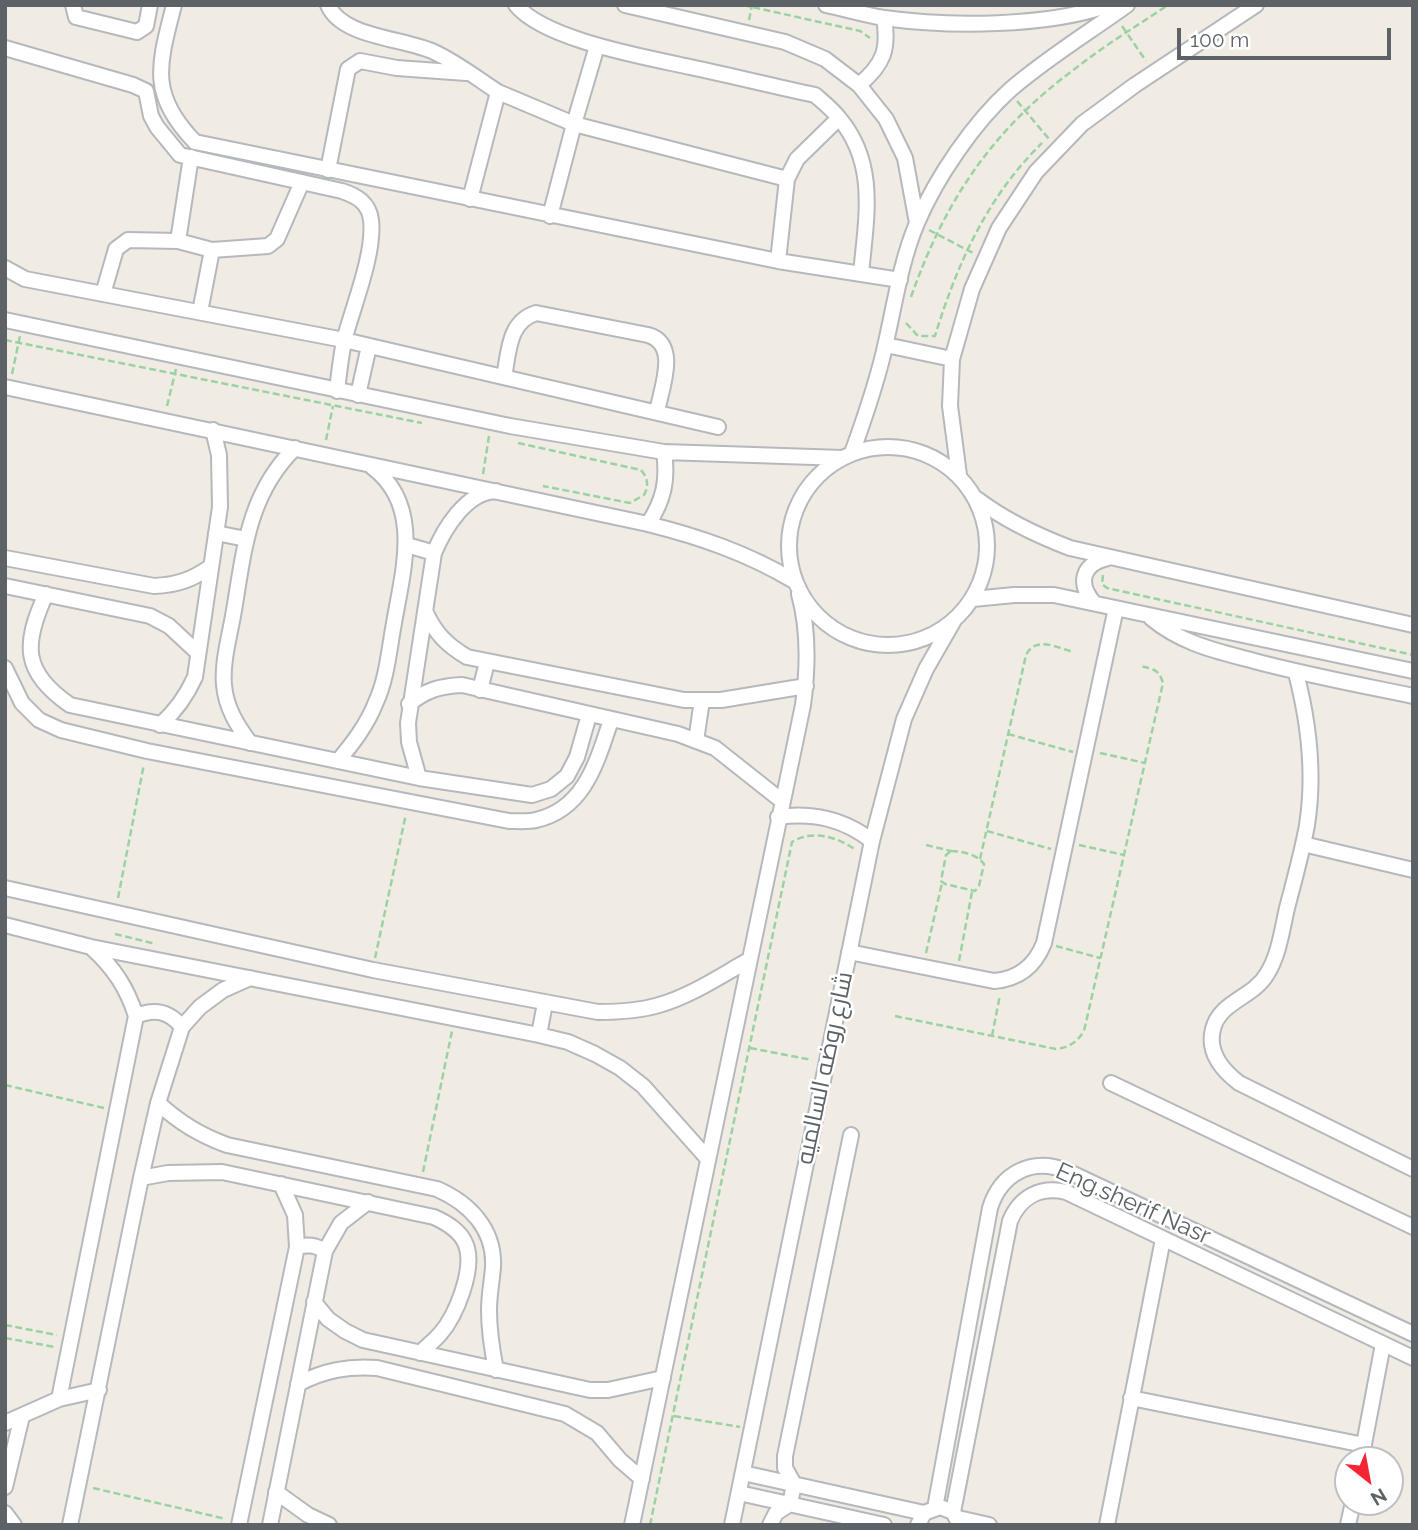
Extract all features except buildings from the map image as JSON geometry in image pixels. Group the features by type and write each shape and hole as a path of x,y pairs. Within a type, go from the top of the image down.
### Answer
{"street":[{"path":"73,5 76,17 137,32 146,26 150,5"},
{"path":"174,5 159,62 162,94 195,142 778,261 900,280"},
{"path":"328,5 349,27 434,51 498,92 574,124 787,179"},
{"path":"516,5 521,12 556,31 597,46 815,95 839,118 860,151 868,191 861,274"},
{"path":"625,5 785,42 825,59 859,85 886,119 905,158 917,223"},
{"path":"826,5 884,18 978,23 1112,10 1127,5"},
{"path":"959,475 950,406 952,359 972,289 1006,217 1036,172 1082,124 1154,72 1256,5"},
{"path":"847,456 886,345 900,280 917,223 943,175 974,130 1009,91 1112,10"},
{"path":"859,85 874,73 884,56 887,37 884,18"},
{"path":"550,216 597,46"},
{"path":"5,48 146,91 151,116 180,155 356,196 366,205 371,219 368,256 344,340 337,391"},
{"path":"328,170 348,69 360,61 397,68 468,73"},
{"path":"470,200 498,92"},
{"path":"778,261 787,179 797,159 839,118"},
{"path":"178,241 191,157"},
{"path":"103,294 116,249 128,240 178,241 212,250 268,246 277,239 302,182"},
{"path":"200,312 212,250"},
{"path":"5,268 25,279 344,340 718,427"},
{"path":"504,377 513,332 519,322 536,313 648,335 662,342 666,352 657,412"},
{"path":"5,320 337,391 664,452 847,456"},
{"path":"886,345 952,359"},
{"path":"358,395 369,346"},
{"path":"8,387 511,495"},
{"path":"160,725 175,712 195,677 221,481 213,430"},
{"path":"632,1525 806,686 807,636 788,557 789,533 795,510 806,489 822,471 847,456 874,448 898,447 920,452 940,461 959,475 975,496 999,515 1034,534 1108,565"},
{"path":"250,743 237,726 228,706 224,684 225,662 253,513 264,488 279,465 295,448"},
{"path":"648,524 665,490 667,471 664,452"},
{"path":"338,761 367,723 384,679 407,545 397,498 386,477 369,464"},
{"path":"419,778 410,742 410,704 434,553 443,533 456,515 472,501 492,491 648,524 726,547 762,562 797,587 817,618 841,635 869,645 899,646 928,638 953,622 973,599 984,575 988,548 985,521 975,496"},
{"path":"216,533 246,539"},
{"path":"407,545 434,553"},
{"path":"5,558 154,586 174,585 194,578 210,567"},
{"path":"1094,603 1086,593 1084,581 1087,569 1097,561 1413,625"},
{"path":"5,586 150,616 169,626 198,655 225,662"},
{"path":"46,594 35,617 30,643 34,668 48,691 70,705 419,778 531,795 551,789 567,776 577,757 589,715"},
{"path":"973,599 1054,595 1413,671"},
{"path":"849,952 993,981 1025,971 1033,964 1044,943 1116,608"},
{"path":"426,613 435,631 449,646 467,657 684,701 721,700 806,686"},
{"path":"1150,617 1184,641 1296,673 1413,696"},
{"name":"شارع روضه السالميه","path":"732,1525 872,841 904,719 926,669 953,622"},
{"path":"480,690 487,662"},
{"path":"5,668 22,703 39,720 61,730 147,751 509,821 537,820 563,808 584,789 611,720"},
{"path":"1296,673 1308,723 1310,748 1310,800 1303,844 1271,967 1256,989 1227,1007 1216,1019 1211,1035 1214,1054 1230,1076 1251,1090 1413,1170"},
{"path":"410,704 424,692 442,685 462,685 678,734 715,748 782,801"},
{"path":"696,741 702,700"},
{"path":"778,817 821,817 848,826 872,841"},
{"path":"1303,844 1413,870"},
{"path":"5,888 373,971 598,1012 629,1011 659,1005 688,994 749,960"},
{"path":"5,925 91,947 539,1035 577,1046 620,1068 643,1086 708,1159"},
{"path":"59,1399 136,1017 122,982 110,965 91,947"},
{"path":"70,1525 141,1178 159,1103 182,1027 200,1007 223,990 250,978"},
{"path":"539,1035 545,1003"},
{"path":"136,1017 146,1012 167,1013 182,1027"},
{"path":"1111,1083 1413,1227"},
{"path":"159,1103 178,1121 201,1136 227,1145 437,1189 455,1197 471,1209 491,1244 493,1265 489,1308 496,1370"},
{"path":"770,1525 776,1513 790,1503 794,1484 786,1468 785,1456 851,1135"},
{"path":"222,1172 227,1145"},
{"name":"Eng.sherif Nasr","path":"926,1515 990,1209 998,1188 1014,1173 1035,1166 1057,1167 1413,1334"},
{"path":"141,1178 168,1173 222,1172 368,1202 434,1217 448,1223 466,1245 469,1261 467,1270 452,1317 440,1335 419,1353"},
{"path":"239,1524 297,1247 295,1215 281,1184"},
{"path":"957,1518 1010,1221 1020,1204 1036,1193 1056,1190 1066,1192 1413,1358"},
{"path":"270,1525 325,1251 341,1223 368,1202"},
{"path":"1107,1525 1163,1239"},
{"path":"297,1247 307,1244 325,1251"},
{"path":"1264,1287 1273,1268"},
{"path":"314,1302 328,1318 345,1331 383,1346 590,1390 608,1390 663,1378"},
{"path":"1131,1398 1364,1445 1384,1344"},
{"path":"377,1368 383,1346"},
{"path":"298,1384 336,1368 377,1368 565,1414 597,1433 620,1460 642,1479"},
{"path":"5,1423 59,1399 99,1390"},
{"path":"5,1487 22,1416"},
{"path":"743,1473 926,1515 944,1508 957,1518 989,1525"},
{"path":"276,1492 308,1515 330,1525"},
{"path":"739,1493 884,1525"},
{"path":"5,1513 14,1525"}],"path":[{"path":"1112,10 1154,72"},
{"path":"1009,91 1058,149"},
{"path":"917,223 985,259"},
{"path":"8,387 22,324"},
{"path":"5,340 424,424"},
{"path":"164,420 178,357"},
{"path":"323,454 337,391"},
{"path":"481,488 492,422"},
{"path":"514,442 642,470 648,480 647,491 640,499 630,503"},
{"path":"1108,565 1101,580 1107,588 1413,655"},
{"path":"980,859 1029,650 1040,643 1073,652"},
{"path":"895,1016 1056,1049 1068,1047 1078,1040 1084,1031 1163,682 1161,673 1156,669 1140,666"},
{"path":"1008,734 1086,753 1145,763"},
{"path":"111,951 147,751"},
{"path":"373,971 409,800"},
{"path":"986,831 1065,847 1124,855"},
{"path":"650,1525 792,842 813,835 833,837 848,844 859,855"},
{"path":"926,845 980,859 984,864 978,889 972,892 942,883"},
{"path":"923,967 946,855 951,851"},
{"path":"957,973 972,892"},
{"path":"1044,943 1100,958"},
{"path":"992,1036 1003,980"},
{"path":"420,1185 455,1018"},
{"path":"732,1044 826,1062"},
{"path":"5,1085 117,1111"},
{"path":"5,1325 70,1344"},
{"path":"5,1338 70,1344"},
{"path":"656,1412 750,1429"},
{"path":"79,1485 239,1524"}]}
